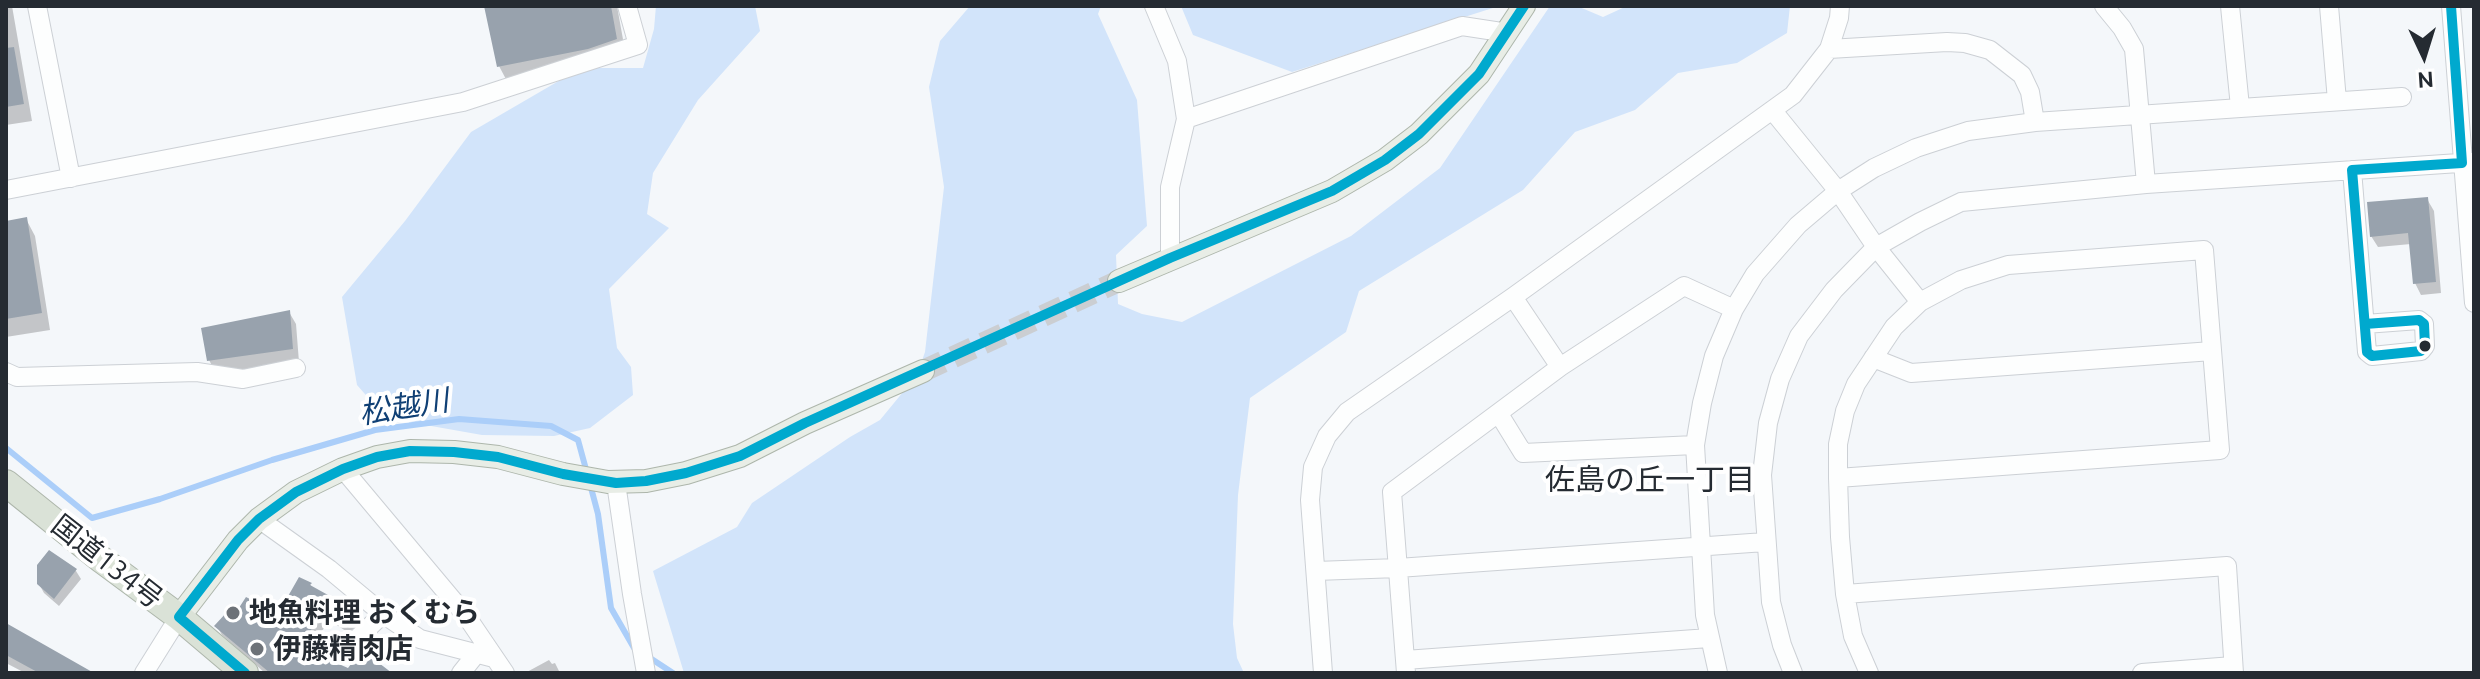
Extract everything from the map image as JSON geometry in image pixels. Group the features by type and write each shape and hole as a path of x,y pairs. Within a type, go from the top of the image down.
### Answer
{"highway":[{"name":"国道134号","path":"6,483 179,617 245,673"}],"main road":[{"path":"1119,281 1332,191 1385,160 1419,134 1479,74 1524,6"},
{"path":"179,617 238,540 259,519 296,492 343,469 377,457 410,451 454,452 498,457 563,474 612,482 646,481 686,473 740,456 805,423 923,371"}],"street":[{"path":"37,6 71,178"},
{"path":"6,190 463,102 638,45 627,6"},
{"path":"1154,6 1177,61 1186,119 1170,187 1170,258"},
{"path":"1323,673 1311,489 1313,467 1327,436 1347,412 1513,297 1793,95 1829,49 1840,6"},
{"path":"2104,6 2134,49 2146,184"},
{"path":"2230,6 2240,107"},
{"path":"2329,6 2337,101"},
{"path":"2451,6 2468,163 2474,303"},
{"path":"1186,119 1462,26 1508,33"},
{"path":"1829,49 1947,42 1990,50 2022,75 2030,92 2035,122"},
{"path":"1718,673 1705,615 1695,445 1702,403 1714,356 1734,309 1755,274 1798,225 1838,191 1874,168 1916,148 1968,131 2035,122 2402,97"},
{"path":"1773,111 1838,191 1876,247 1920,302"},
{"path":"1793,673 1771,602 1765,542 1762,475 1768,423 1780,379 1799,336 1834,290 1876,247 1961,202 2146,184 2468,163"},
{"path":"2352,170 2365,324"},
{"path":"1838,478 2220,450 2204,250 2008,265 1961,280 1920,302 1894,327 1856,384 1845,411 1838,444 1838,478 1845,594 1853,636 1869,673"},
{"path":"1709,638 1405,667 1392,492 1560,367 1684,286 1734,309"},
{"path":"1513,297 1560,367"},
{"path":"1873,358 1911,373 2212,351"},
{"path":"6,372 17,377 197,372 243,379 296,368"},
{"path":"1499,414 1523,453 1695,445"},
{"path":"343,469 467,617 492,661"},
{"path":"612,482 646,673"},
{"path":"259,519 420,639 492,661"},
{"path":"1316,571 1765,542"},
{"path":"1845,594 2227,566 2233,670 2142,673"},
{"path":"347,648 383,614"},
{"path":"144,673 179,617"},
{"path":"461,673 492,661"}],"shaded area":[{"path":"656,6 755,6 760,31 698,100 653,173 647,214 669,228 609,289 617,348 631,367 633,395 590,428 554,436 482,435 386,418 357,385 342,297 405,221 471,132 581,68 643,68 654,29"},
{"path":"970,6 1101,6 1098,14 1137,100 1147,226 1116,255 1118,304 1142,314 1182,322 1351,236 1440,168 1550,6 1577,6 1603,17 1627,6 1790,6 1787,33 1737,63 1678,73 1635,110 1575,132 1523,190 1359,291 1346,332 1250,398 1238,495 1233,624 1237,658 1244,673 684,673 653,571 737,527 752,503 880,420 917,375 925,352 944,187 929,87 940,41"},
{"path":"1181,6 1499,6 1292,72 1193,35"}],"building":[{"path":"484,6 611,6 617,39 588,49 497,67"},
{"path":"14,47 24,104 6,107 6,48"},
{"path":"2428,197 2436,282 2413,284 2408,233 2370,237 2367,202"},
{"path":"27,217 42,313 6,319 6,221"},
{"path":"290,310 293,349 207,361 201,328"},
{"path":"49,550 77,569 54,599 37,584 37,565"},
{"path":"299,577 337,600 339,597 358,613 348,628 325,613 313,626 302,648 348,668 362,650 392,673 270,673 214,626 227,612 233,617 246,597 281,615"},
{"path":"6,623 94,673 39,673 6,655"}],"waterway":[{"name":"松越川","path":"6,448 92,518 375,430 459,419 551,426 578,440 587,473"},
{"name":"松越川","path":"590,484 598,514 611,608 634,648"},
{"name":"松越川","path":"647,656 673,673"}],"tunnel":[{"path":"923,371 1119,281"}],"transit line":[{"path":"245,673 179,617 238,540 259,519 296,492 343,469 377,457 410,451 498,457 563,474 616,483 686,473 740,456 805,423 1170,258 1332,191 1385,160 1419,134 1479,74 1524,6"},
{"path":"2365,324 2419,320 2424,324 2425,346 2421,351 2372,356 2367,352 2352,170 2462,163 2451,6"}],"place":[{"name":"地魚料理 おくむら","path":"233,613"},
{"name":"伊藤精肉店","path":"257,649"}],"district":[{"name":"佐島の丘一丁目","path":"1650,480"}]}
